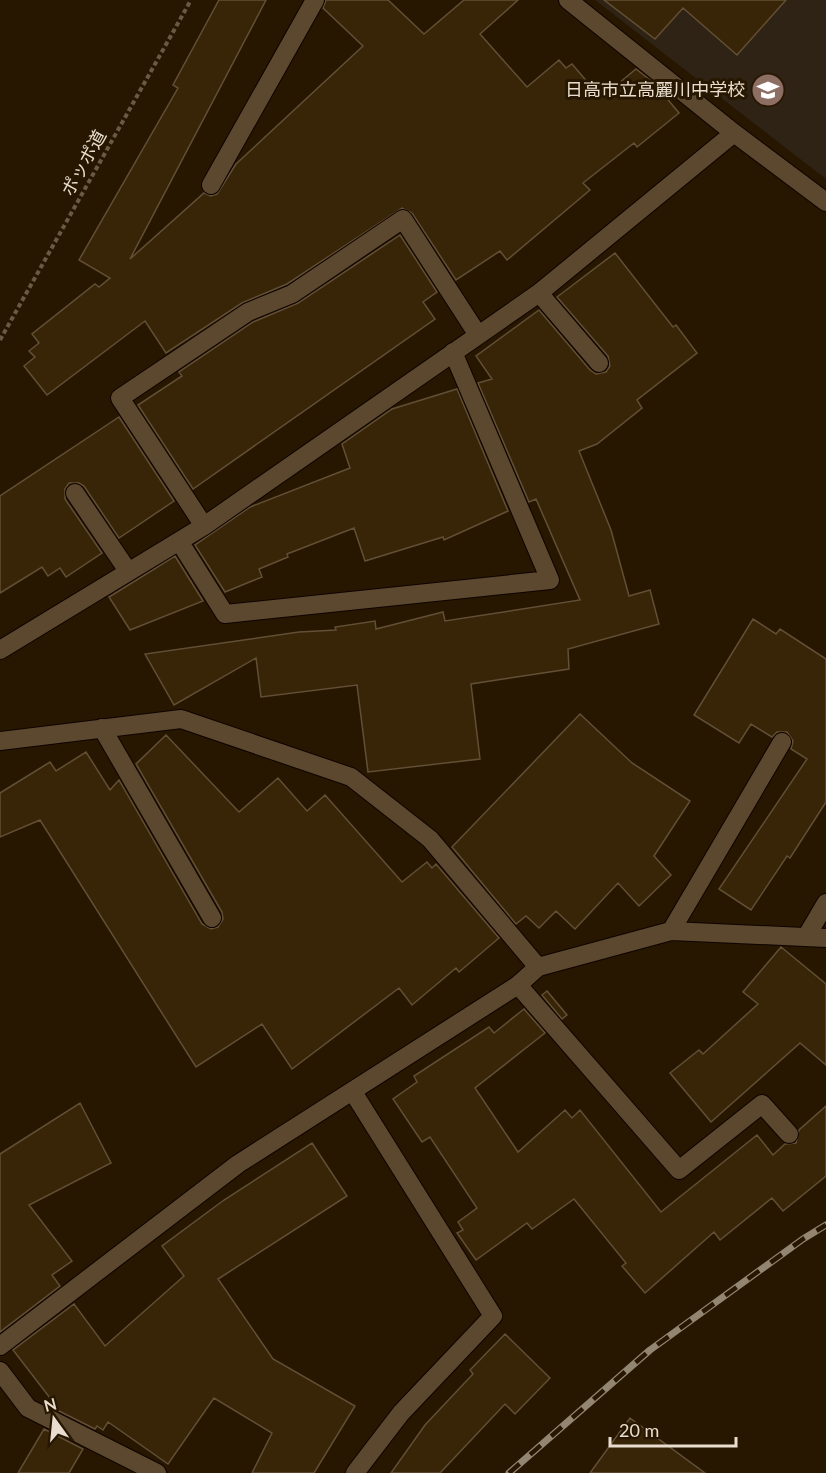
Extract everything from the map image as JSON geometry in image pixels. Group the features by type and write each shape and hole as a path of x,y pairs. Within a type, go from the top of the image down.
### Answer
{"street":[{"path":"211,184 315,0"},
{"path":"568,0 734,133 826,202"},
{"path":"0,650 204,526 539,293 734,133"},
{"path":"204,526 120,398 248,312 292,294 403,219 478,335"},
{"path":"539,293 599,363"},
{"path":"179,541 225,614 550,580 453,352"},
{"path":"75,493 128,572"},
{"path":"0,741 181,719 351,777 430,839 538,967"},
{"path":"102,728 212,918"},
{"path":"671,931 783,742"},
{"path":"807,937 826,903"},
{"path":"0,1346 238,1164 518,985 538,967 671,931 826,938"},
{"path":"518,985 679,1170 762,1104 789,1134"},
{"path":"353,1092 492,1316 401,1413 355,1473"},
{"path":"0,1371 28,1408 157,1473"}],"path":[{"name":"ポッポ道","path":"0,340 191,0"}],"shaded area":[{"name":"日高市立高麗川中学校","path":"595,0 826,0 826,179"}],"building":[{"path":"219,0 266,0 130,259 204,193 211,196 217,194 236,164 363,46 323,8 326,0 388,0 424,34 464,0 518,0 480,34 527,87 559,60 566,68 572,64 601,98 636,69 654,83 679,113 637,147 634,143 583,183 590,190 507,260 500,251 456,280 412,213 402,208 287,284 242,303 166,353 145,321 47,395 24,366 35,357 29,351 39,343 32,334 95,284 99,287 110,278 79,260 178,88 173,85"},
{"path":"604,0 786,0 737,55 683,8 655,39"},
{"path":"400,235 437,292 423,302 435,319 193,489 138,405 182,376 179,372 253,322 298,303"},
{"path":"615,253 673,327 676,325 697,353 637,400 642,408 597,444 579,451 611,530 629,596 650,590 659,624 568,649 569,669 471,684 480,759 368,772 357,685 261,697 256,658 174,705 145,654 299,632 336,630 335,627 375,621 376,629 443,612 445,621 580,600 536,499 529,502 478,383 492,379 476,356 539,310 590,370 596,374 606,372 610,366 608,356 557,297"},
{"path":"457,389 508,511 444,540 443,537 365,561 354,528 287,554 288,557 259,569 262,577 225,592 195,545 250,507 350,468 342,444 392,409"},
{"path":"119,417 174,501 119,538 84,486 79,483 69,483 65,489 65,499 102,553 66,577 60,568 48,576 42,567 0,593 0,496"},
{"path":"175,556 203,601 130,630 109,597"},
{"path":"753,619 776,634 780,629 826,659 826,802 790,858 787,856 751,910 719,889 807,759 791,749 793,741 787,732 777,732 772,737 751,724 739,743 694,715"},
{"path":"580,714 632,763 690,801 654,856 671,875 639,906 618,883 575,929 556,911 539,928 526,916 516,924 452,847"},
{"path":"166,735 239,812 278,778 307,811 325,795 402,882 427,862 432,868 436,864 499,938 459,972 456,968 412,1005 399,988 292,1069 262,1024 196,1067 40,820 0,837 0,793 50,762 56,771 86,752 110,790 119,780 202,924 211,929 218,927 223,919 222,912 136,764"},
{"path":"781,947 826,984 826,1065 800,1043 711,1122 670,1073 699,1050 703,1054 758,1004 743,992"},
{"path":"547,991 567,1015 562,1019 542,995"},
{"path":"524,1009 545,1033 475,1088 518,1152 565,1110 572,1118 580,1110 661,1212 757,1135 773,1155 785,1144 796,1143 799,1130 826,1106 826,1176 783,1211 772,1198 720,1240 714,1232 645,1293 622,1266 626,1263 574,1199 532,1229 527,1223 476,1260 457,1233 463,1230 458,1222 477,1208 430,1137 422,1142 393,1099 417,1082 414,1076 489,1027 494,1033"},
{"path":"80,1103 111,1163 29,1205 72,1261 52,1275 60,1286 0,1332 0,1154"},
{"path":"312,1143 347,1196 218,1279 273,1359 355,1406 314,1473 252,1473 272,1433 214,1398 168,1464 108,1422 103,1430 97,1426 95,1429 55,1409 57,1407 13,1350 74,1304 105,1346 184,1276 162,1246 224,1200"},
{"path":"505,1334 550,1378 515,1414 505,1404 440,1473 391,1473 425,1425 473,1374 470,1370"},
{"path":"630,1418 705,1473 590,1473"},
{"path":"44,1429 83,1449 69,1473 18,1473"}],"railway":[{"path":"509,1473 650,1350 803,1239 826,1225"}],"place":[{"name":"日高市立高麗川中学校","path":"768,90"}]}
